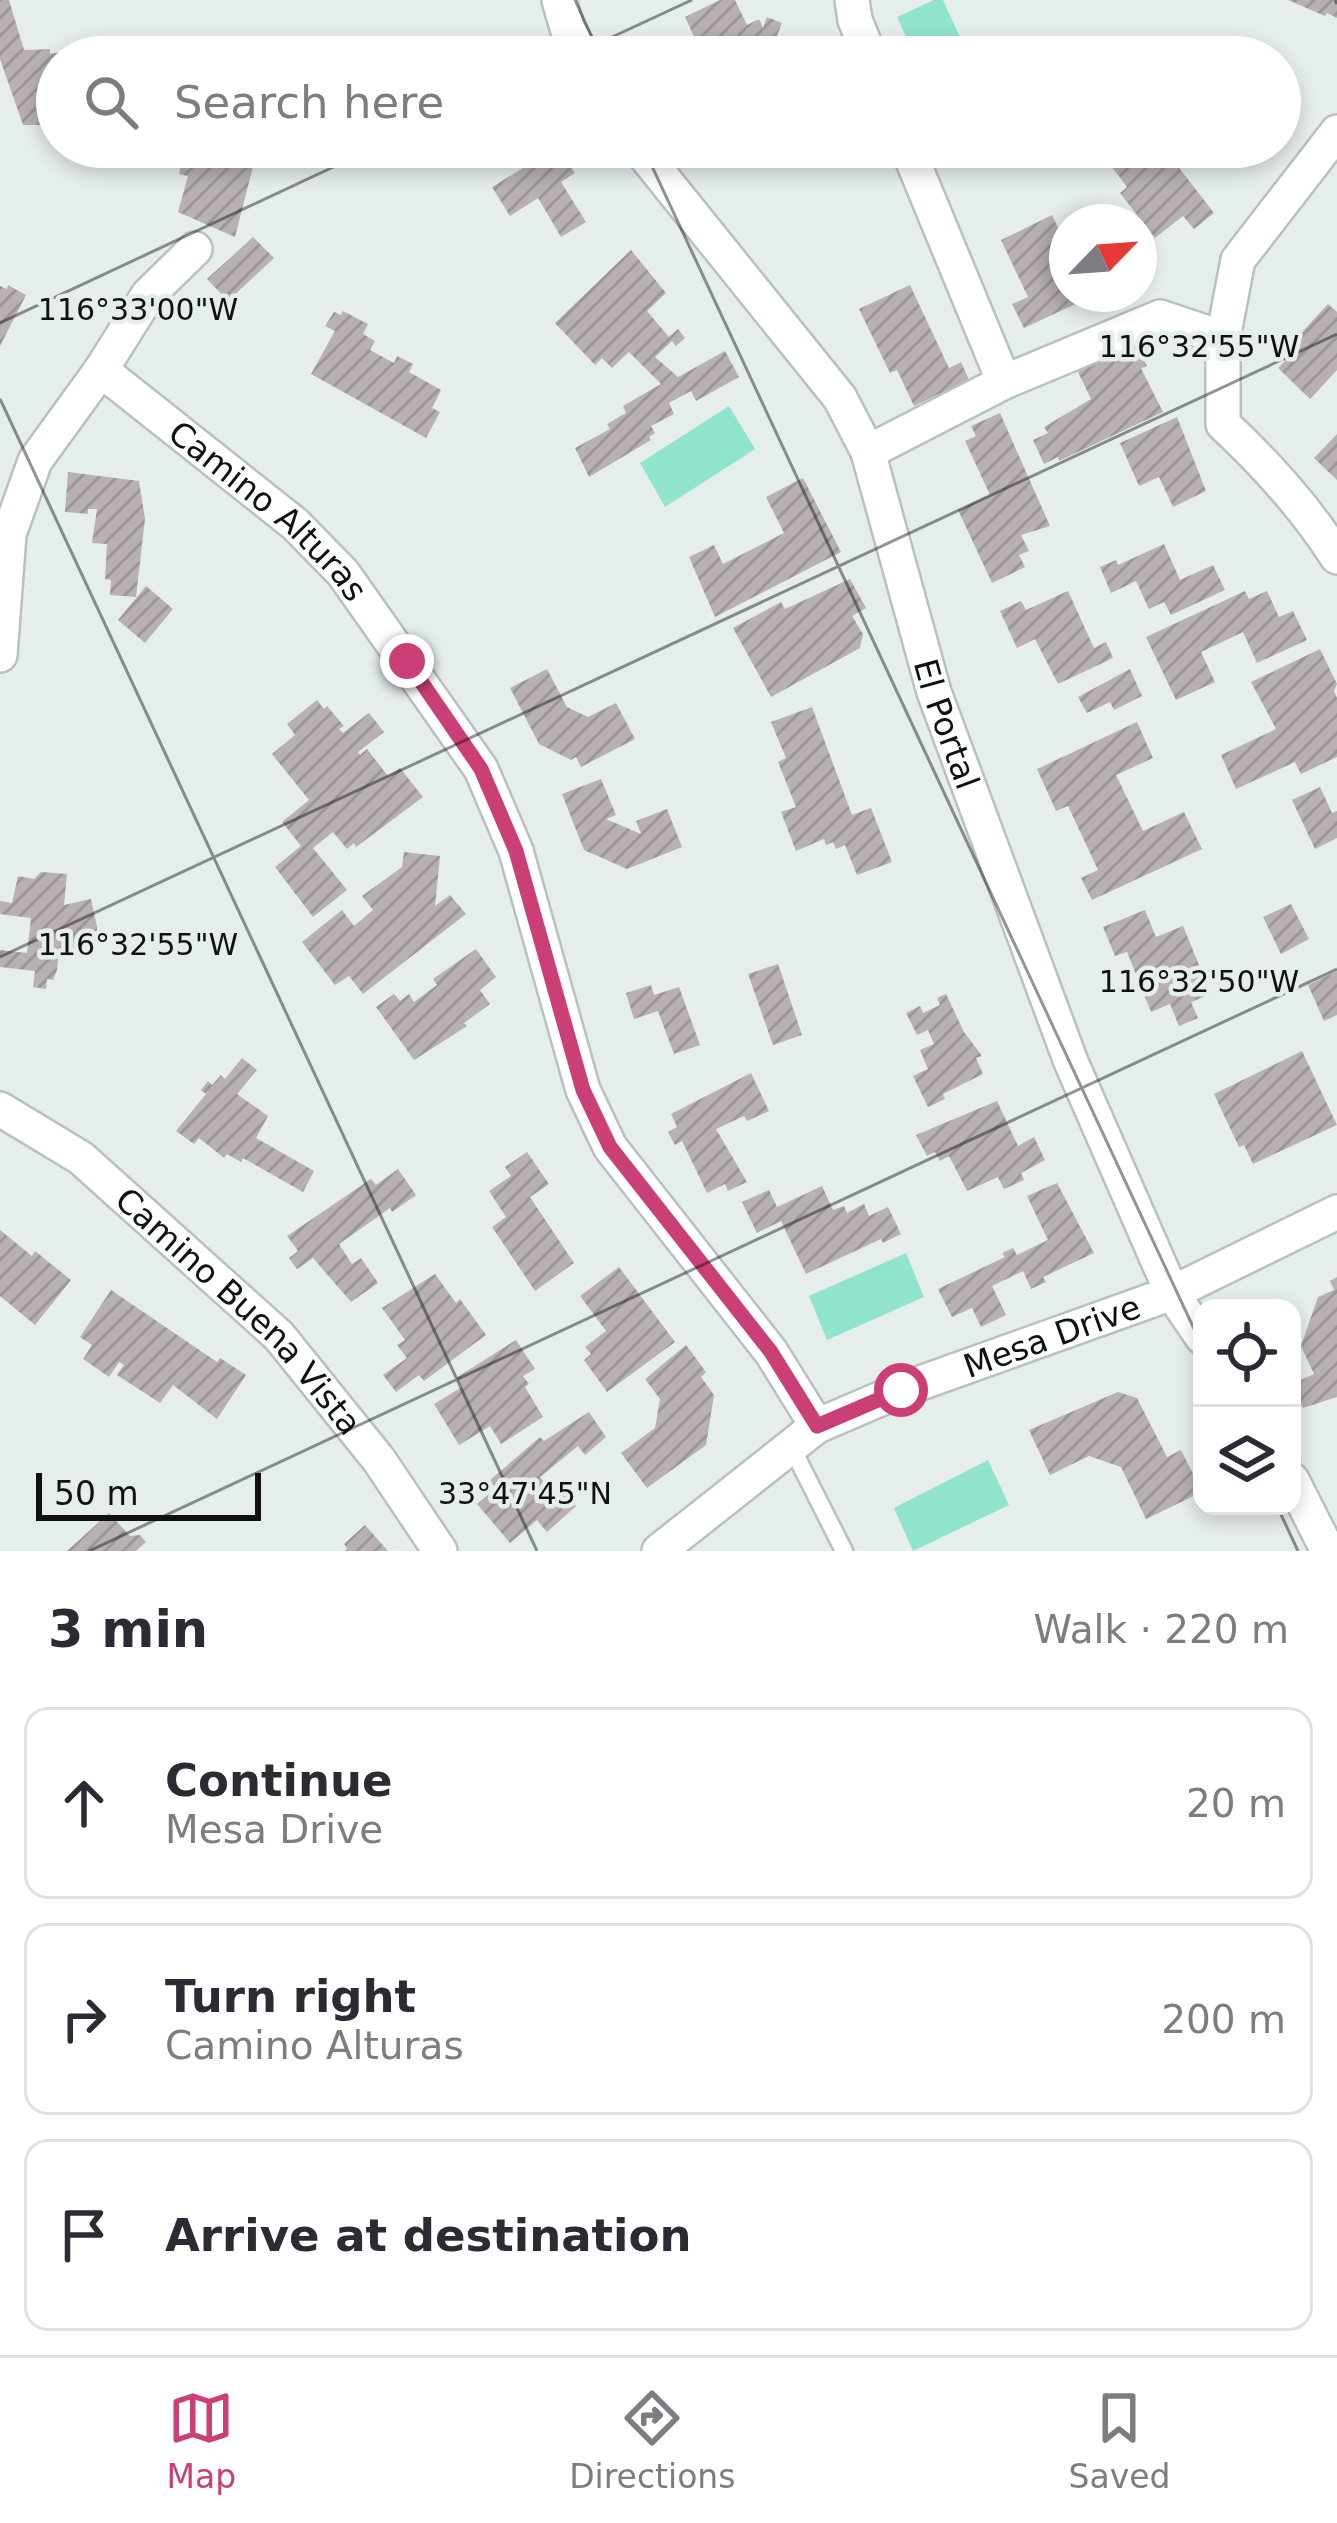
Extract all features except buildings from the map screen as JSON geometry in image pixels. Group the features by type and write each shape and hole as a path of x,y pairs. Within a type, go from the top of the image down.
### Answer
{"street":[{"path":"559,0 571,36"},
{"path":"852,0 861,36"},
{"path":"1337,132 1238,260 1223,338 1223,424 1291,493 1337,557"},
{"name":"El Portal","path":"655,168 840,398 868,452 934,692 1071,1062 1172,1293 1193,1324"},
{"path":"916,168 1004,382"},
{"path":"0,655 9,534 35,461 148,295 194,249"},
{"path":"868,452 1004,382 1160,317 1223,338"},
{"name":"Camino Alturas","path":"101,370 295,524 343,573 481,769 516,851 583,1090 610,1147 771,1352 804,1436"},
{"name":"Camino Buena Vista","path":"0,1109 81,1158 279,1336 379,1460 440,1551"},
{"name":"Mesa Drive","path":"659,1551 804,1436 901,1390 1172,1293 1337,1212"},
{"path":"1301,1498 1328,1551"}],"lane":[{"path":"804,1436 844,1551"}],"green space":[{"path":"943,0 959,36 906,36 897,17"},
{"path":"729,406 755,449 665,507 640,463"},
{"path":"906,1253 924,1297 827,1340 809,1296"},
{"path":"988,1460 1009,1505 913,1551 894,1508"}],"route":[{"path":"407,661 481,769 516,851 583,1090 610,1147 771,1352 817,1426 901,1390"}]}
